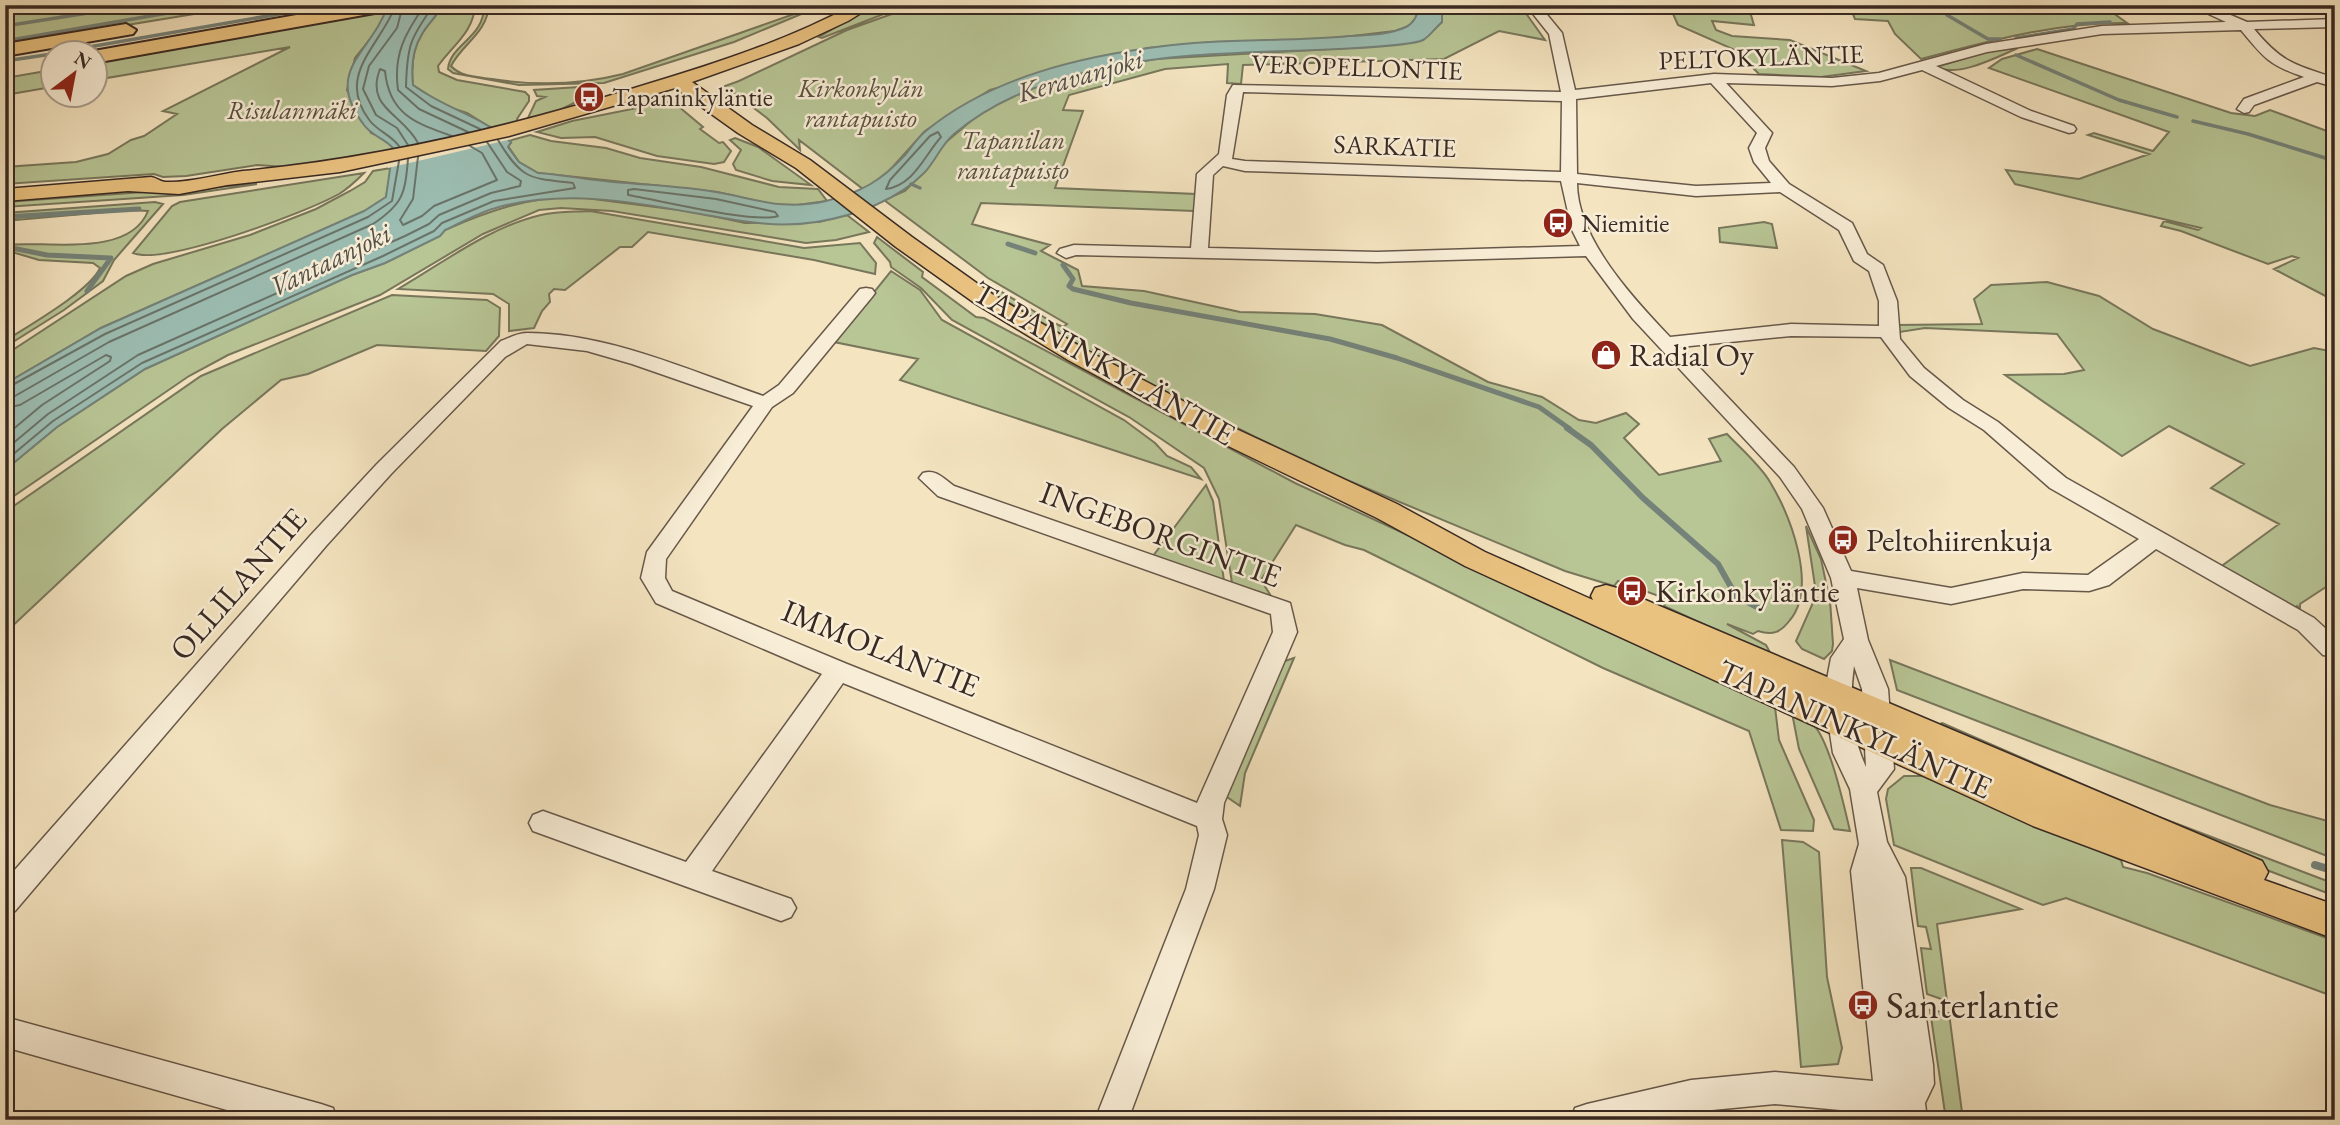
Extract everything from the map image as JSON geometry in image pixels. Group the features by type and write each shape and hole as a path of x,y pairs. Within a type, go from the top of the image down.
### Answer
{"highway":[{"path":"108,55 386,5"},
{"path":"5,50 140,28"}],"main road":[{"path":"684,75 844,5"},
{"path":"5,195 133,186 187,187 219,180 336,168 445,148 553,119 811,33 866,5"},
{"name":"TAPANINKYLÄNTIE","path":"684,75 782,138 803,164 904,242 985,299 1077,355 1225,434 1387,511 1475,559 1880,727 2044,787 2335,905"},
{"name":"TAPANINKYLÄNTIE","path":"1880,727 2046,815 2335,922"}],"street":[{"path":"1532,5 1555,33 1569,95 1568,176 1573,212 1591,251 1639,315 1787,472 1812,508 1843,578 1856,640 1869,667 1880,727 1881,769 1863,789"},
{"path":"2195,5 2244,25 2273,59 2335,83"},
{"name":"PELTOKYLÄNTIE","path":"1569,95 1714,78 1832,82 1880,77 1986,48 2102,30 2335,23"},
{"path":"1923,65 2026,114 2069,129"},
{"path":"2244,109 2249,102 2317,77"},
{"path":"1714,78 1765,133 1756,148 1757,154 1783,187 1846,227 1860,257 1877,269 1888,301 1888,332 1891,340 1917,372 1956,404 1991,426 2058,483 2306,624 2332,649"},
{"name":"VEROPELLONTIE","path":"1199,254 1203,179 1207,170 1226,156 1234,95 1238,88 1569,95"},
{"name":"SARKATIE","path":"1221,161 1245,166 1568,176 1696,191 1783,187"},
{"path":"1066,253 1074,250 1377,257 1591,251"},
{"name":"IMMOLANTIE","path":"866,293 786,389 765,402 655,558 653,578 664,597 838,671 1208,819"},
{"path":"1665,343 1791,330 1888,332"},
{"name":"OLLILANTIE","path":"5,902 384,469 508,345 525,338 541,338 588,346 639,359 765,402"},
{"name":"INGEBORGINTIE","path":"930,478 946,491 1282,609 1285,632 1210,803 1208,819"},
{"path":"1843,578 1951,596 2023,581 2089,583 2101,579 2155,538"},
{"path":"1587,1120 1691,1096 1775,1088 1910,1110 1918,1084 1917,1065 1891,877 1873,844 1863,789 1846,753 1839,709 1843,657 1856,640"},
{"path":"691,877 838,671"},
{"path":"1111,1120 1200,889 1213,835 1208,819"},
{"path":"543,823 781,908"},
{"path":"5,1032 321,1120"}],"green space":[{"path":"5,5 249,5 38,38 5,45"},
{"path":"442,5 475,5 467,31 438,66 439,72 457,80 525,92 529,101 517,119 518,124 495,129 467,113 445,106 413,85 412,65 416,46"},
{"path":"484,5 489,5 484,23 451,66 470,76 542,83 574,82 623,74 797,13 810,5 823,5 734,42 604,83 519,85 453,73 448,69 450,60 479,25"},
{"path":"874,5 907,5 819,37"},
{"name":"Kirkonkylän rantapuisto","path":"917,5 1419,5 1416,18 1409,26 1395,31 1318,40 1212,42 1147,48 990,90 925,131 881,180 863,189 799,140 800,150 767,118 725,86 847,30"},
{"name":"Tapanilan rantapuisto","path":"1442,5 1520,5 1545,40 1499,31 1444,59 1243,65 1241,84 1227,83 1228,64 1165,69 1069,95 1063,110 1083,111 1055,188 1196,194 1194,211 981,203 972,224 1050,245 1041,251 1078,270 1082,286 1144,291 1240,312 1315,314 1382,325 1488,382 1542,397 1579,420 1596,423 1626,413 1639,424 1624,438 1659,475 1721,461 1709,439 1727,434 1756,463 1770,482 1786,513 1798,551 1802,589 1798,606 1787,624 1776,632 1758,631 1753,634 1727,624 1766,645 1772,656 1664,606 1667,599 1618,581 1614,586 1565,571 1347,480 1253,436 1104,360 976,283 988,284 1054,323 1063,327 1067,324 988,278 884,200 905,191 925,171 939,148 978,115 1009,97 1038,86 1084,73 1155,59 1364,47 1423,40 1442,22"},
{"path":"1669,5 1748,5 1754,25 1712,21 1716,30 1732,36 1790,40 1866,71 1821,77 1759,74 1735,50 1678,25"},
{"path":"1907,5 2102,5 2127,23 2049,29 1997,39 1921,59 1895,34 1888,21 1855,19 1852,12 1934,12 1912,9"},
{"name":"Risulanmäki","path":"387,10 376,32 355,58 347,90 371,133 386,139 393,148 392,153 287,167 257,165 186,176 163,177 154,174 5,184 5,167 76,162 108,154 131,140 144,136 177,114 163,111 290,47 108,78 108,60"},
{"path":"2018,48 1966,68 1945,70 1936,67 1989,51"},
{"path":"2037,49 2231,113 2255,116 2270,110 2335,134 2335,301 2274,269 2298,258 2292,256 2268,264 2161,226 2164,221 2198,230 2201,228 2015,184 2006,170 2079,179 2149,154 2088,135 2094,133 2153,151 2169,132 1989,68 2002,59"},
{"path":"38,72 38,89 5,95 5,78"},
{"path":"579,87 590,95 554,113 526,122 536,101 545,97 537,96 534,90"},
{"path":"672,101 703,127 700,129 719,143 723,142 731,151 724,162 714,164 657,156 595,137 561,138 537,132 572,121"},
{"path":"530,135 551,141 606,148 640,158 701,167 779,187 818,189 827,201 797,205 771,204 717,192 538,173 519,162 508,146 511,143 508,141"},
{"path":"735,138 758,147 811,185 772,181 736,170 733,164 741,150 730,140"},
{"path":"391,168 386,197 365,211 101,328 5,384 5,355 126,276 153,264 250,235 316,209 365,182 373,171"},
{"path":"364,173 339,194 268,224 174,252 149,255 133,253 172,206 180,202"},
{"path":"257,184 183,195 5,207 5,202"},
{"path":"578,197 694,212 745,223 819,222 847,215 869,232 836,240 806,243 612,211 561,208 539,210 483,234 380,295 228,355 189,376 5,502 5,470 57,427 145,369 352,275 385,263 440,236 445,230 477,217 526,202"},
{"path":"155,202 163,204 114,260 103,281 64,310 5,347 5,341 72,297 100,268 93,263 39,260 5,250 5,245 105,242 123,236 138,226 148,211 129,210 5,221 5,213"},
{"path":"590,211 804,248 860,243 876,263 875,274 814,260 648,232 632,247 620,247 565,290 554,289 549,294 550,302 534,328 509,331 509,304 493,294 398,289 503,228 547,214"},
{"path":"1764,222 1772,224 1777,248 1720,242 1719,228"},
{"path":"877,237 923,272 922,277 976,317 984,318 1295,483 1617,632 1774,699 1779,740 1814,820 1813,831 1781,830 1749,731 1603,668 1364,550 1296,525 1261,580 1271,596 1232,583 1219,499 1204,468 1129,417 952,320 921,288 891,267 874,243"},
{"path":"891,271 920,290 942,320 1124,420 1155,443 1167,456 1191,467 1201,479 900,380 918,359 834,342"},
{"path":"2047,282 2099,296 2153,329 2250,366 2314,348 2335,352 2335,581 2300,604 2300,608 2297,606 2292,610 2219,568 2279,524 2211,488 2244,464 2169,426 2122,456 2005,375 2064,374 2084,370 2057,334 1925,328 1900,332 1897,325 1982,324 1974,299 1991,285"},
{"path":"392,295 487,300 500,308 499,336 486,351 377,345 308,374 281,380 222,429 5,633 5,512 201,376"},
{"path":"1206,485 1213,501 1224,581 1153,556"},
{"path":"1806,526 1821,559 1828,592 1815,586"},
{"path":"1815,598 1830,600 1833,644 1832,651 1824,659 1802,649 1796,641"},
{"path":"1294,658 1245,773 1240,806 1227,797 1227,784 1279,663"},
{"path":"1890,660 2270,805 2335,823 2335,859 1897,690"},
{"path":"1792,713 1805,718 1819,731 1836,774 1850,831 1834,829 1799,749"},
{"path":"1942,723 2146,812 2335,884 2335,896 2238,859 1938,725"},
{"path":"1904,776 1923,776 2121,860 2123,867 2147,873 2335,941 2335,997 2066,898 2043,905 1894,845 1886,799 1888,789"},
{"path":"1782,840 1803,842 1819,852 1827,977 1842,1048 1838,1064 1801,1067"},
{"path":"1911,868 1921,868 2021,909 1937,924 1947,1001 1927,994 1921,948 1931,949 1926,927 1918,926"},
{"path":"1930,1010 1949,1013 1963,1120 1946,1120"}],"water":[{"name":"Vantaanjoki","path":"388,5 442,5 416,46 412,65 413,85 499,133 511,142 508,147 519,162 538,173 671,186 796,205 826,201 861,189 888,171 924,132 952,112 1009,83 1070,63 1133,50 1187,44 1385,33 1409,25 1418,12 1419,5 1442,5 1442,22 1425,39 1407,44 1178,57 1114,66 1048,83 999,104 969,123 949,138 925,172 902,191 861,211 831,219 800,224 770,224 621,201 572,198 523,202 492,209 445,230 440,236 385,263 352,275 145,369 57,427 5,470 5,384 101,328 364,211 386,197 393,148 364,125 352,106 348,90 354,62 381,22"}],"pier":[{"path":"501,129 512,139 388,168 389,155"}],"waterway":[{"path":"5,26 139,5"},
{"path":"5,41 214,5"},
{"path":"108,44 331,5"},
{"path":"1931,5 1974,7"},
{"path":"1990,6 2096,5"},
{"path":"1947,15 1988,39 2000,39"},
{"path":"2016,38 2073,29 2077,24 2110,22"},
{"path":"2016,55 2119,100 2177,117"},
{"path":"5,61 38,56"},
{"path":"2193,121 2248,134 2335,161"},
{"path":"911,184 920,188"},
{"path":"5,217 139,209"},
{"path":"1008,244 1035,253"},
{"path":"7,247 47,255 111,258 87,291"},
{"path":"1063,265 1073,279 1069,286 1073,289 1131,303 1330,339 1397,358 1539,407 1570,429"},
{"path":"1567,428 1591,445 1643,498 1718,564 1736,596 1761,609"},
{"path":"2315,865 2335,871"}],"place":[{"name":"Tapaninkyläntie","path":"589,97"},
{"name":"Niemitie","path":"1558,223"},
{"name":"Radial Oy","path":"1606,355"},
{"name":"Peltohiirenkuja","path":"1843,540"},
{"name":"Kirkonkyläntie","path":"1632,591"},
{"name":"Santerlantie","path":"1863,1005"}],"water label":[{"name":"Keravanjoki","path":"1080,75"}]}
